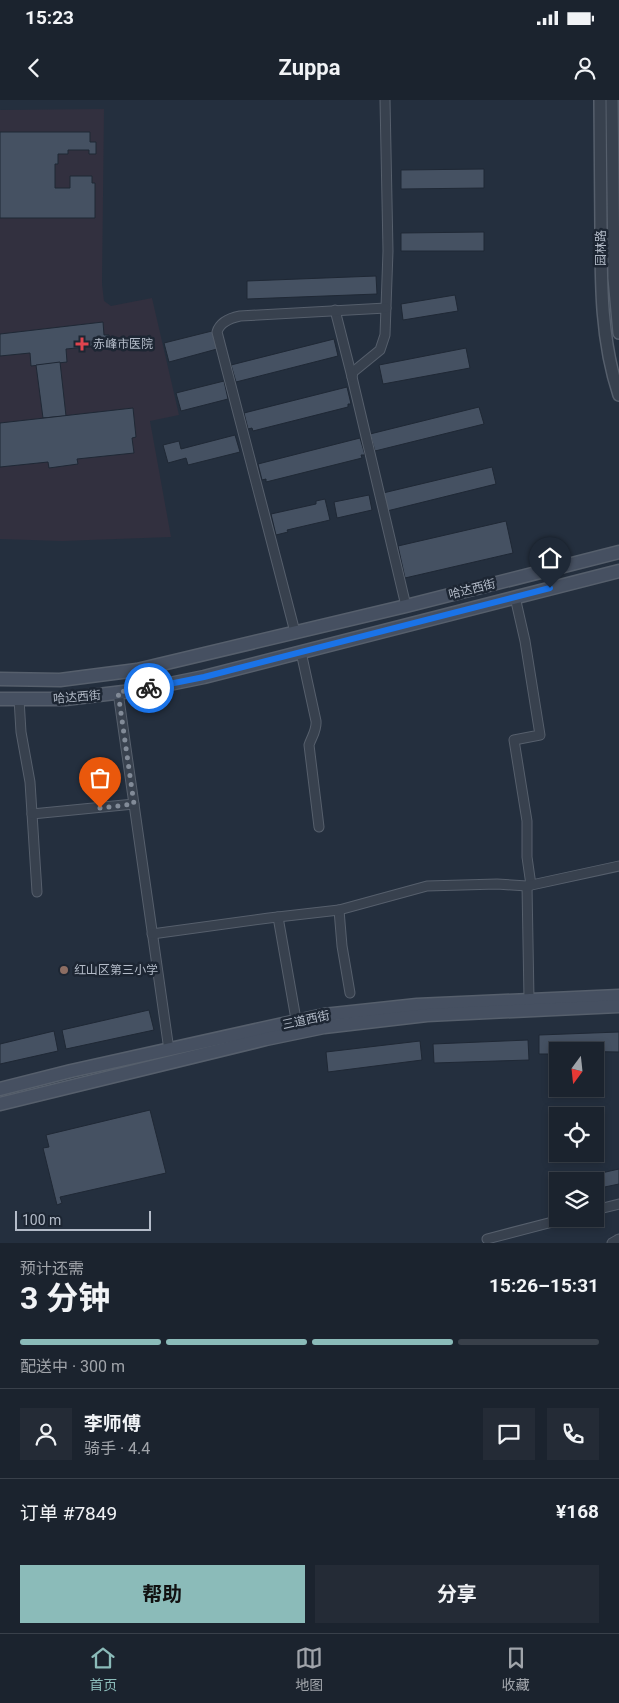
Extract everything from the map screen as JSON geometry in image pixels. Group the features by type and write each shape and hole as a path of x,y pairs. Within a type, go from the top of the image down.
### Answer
{"main road":[{"name":"哈达西街","path":"0,679 60,680 138,670 406,606 619,552"},
{"name":"哈达西街","path":"0,699 66,699 204,677 619,571"},
{"name":"三道西街","path":"0,1089 168,1050 297,1027 324,1015 417,1005 619,996"},
{"path":"0,1104 266,1039 297,1027 324,1027 427,1014 619,1006"}],"street":[{"path":"352,377 353,372 380,350 385,336 388,251 385,100"},
{"name":"园林路","path":"600,100 603,312 610,362 619,395"},
{"name":"园林路","path":"612,100 614,278 619,334"},
{"path":"295,632 217,332 219,326 229,318 240,316 386,308"},
{"path":"335,310 406,606"},
{"path":"516,597 540,735 514,740 527,821 529,999"},
{"path":"301,652 316,721 316,728 310,745 319,827"},
{"path":"118,692 168,1050"},
{"path":"18,699 21,732 30,782 37,892"},
{"path":"32,814 134,804"},
{"path":"152,934 340,910 427,886 529,885 619,866"},
{"path":"340,910 342,946 350,993"},
{"path":"278,917 297,1027"},
{"path":"604,1208 619,1204"},
{"path":"487,1239 549,1223"},
{"path":"612,1243 619,1239"}],"shaded area":[{"name":"赤峰市医院","path":"104,109 102,284 104,301 111,306 152,298 179,415 150,421 171,537 62,541 0,539 0,110"}],"building":[{"path":"0,132 90,132 90,142 96,142 96,154 89,154 89,150 68,150 68,154 58,154 58,164 55,164 55,188 70,188 70,176 92,176 92,183 95,183 95,218 0,218"},
{"path":"484,169 484,188 401,189 401,170"},
{"path":"484,232 484,251 401,251 401,233"},
{"path":"376,276 377,294 247,299 247,281"},
{"path":"455,295 458,311 403,320 401,304"},
{"path":"103,322 104,335 109,335 110,343 107,345 66,349 67,362 31,366 30,353 0,356 0,334"},
{"path":"212,331 217,349 169,362 164,343"},
{"path":"334,339 338,356 236,382 231,365"},
{"path":"466,348 470,368 383,384 379,365"},
{"path":"60,362 66,416 43,418 36,365"},
{"path":"224,381 228,399 181,411 176,393"},
{"path":"347,387 351,404 348,404 348,407 253,431 252,428 248,429 244,413"},
{"path":"479,407 484,424 375,451 370,434"},
{"path":"133,408 136,437 132,438 134,453 77,459 78,464 49,468 48,462 0,467 0,423"},
{"path":"235,435 240,452 188,465 186,458 168,463 163,445 179,441 181,449"},
{"path":"360,438 365,455 361,455 362,458 266,482 266,479 262,480 258,464"},
{"path":"492,467 496,484 387,511 383,493"},
{"path":"369,495 372,510 337,518 334,502"},
{"path":"325,499 330,520 287,530 288,532 276,535 271,514 316,504 316,501"},
{"path":"506,521 513,553 405,578 398,546"},
{"path":"149,1010 154,1030 66,1049 62,1030"},
{"path":"54,1031 58,1051 0,1064 0,1044"},
{"path":"619,1032 619,1052 604,1052 604,1042 549,1042 549,1054 539,1054 539,1035"},
{"path":"528,1040 529,1060 434,1063 433,1044"},
{"path":"420,1041 422,1060 328,1072 326,1052"},
{"path":"150,1110 166,1173 60,1197 62,1203 57,1205 43,1148 49,1147 46,1135"},
{"path":"619,1169 619,1184 604,1187 604,1172"}],"way so far":[{"path":"100,808 134,804 118,692 149,688"}],"place":[{"name":"赤峰市医院","path":"82,344"},
{"name":"红山区第三小学","path":"64,970"}],"route":[{"path":"149,688 204,677 550,588"}]}
